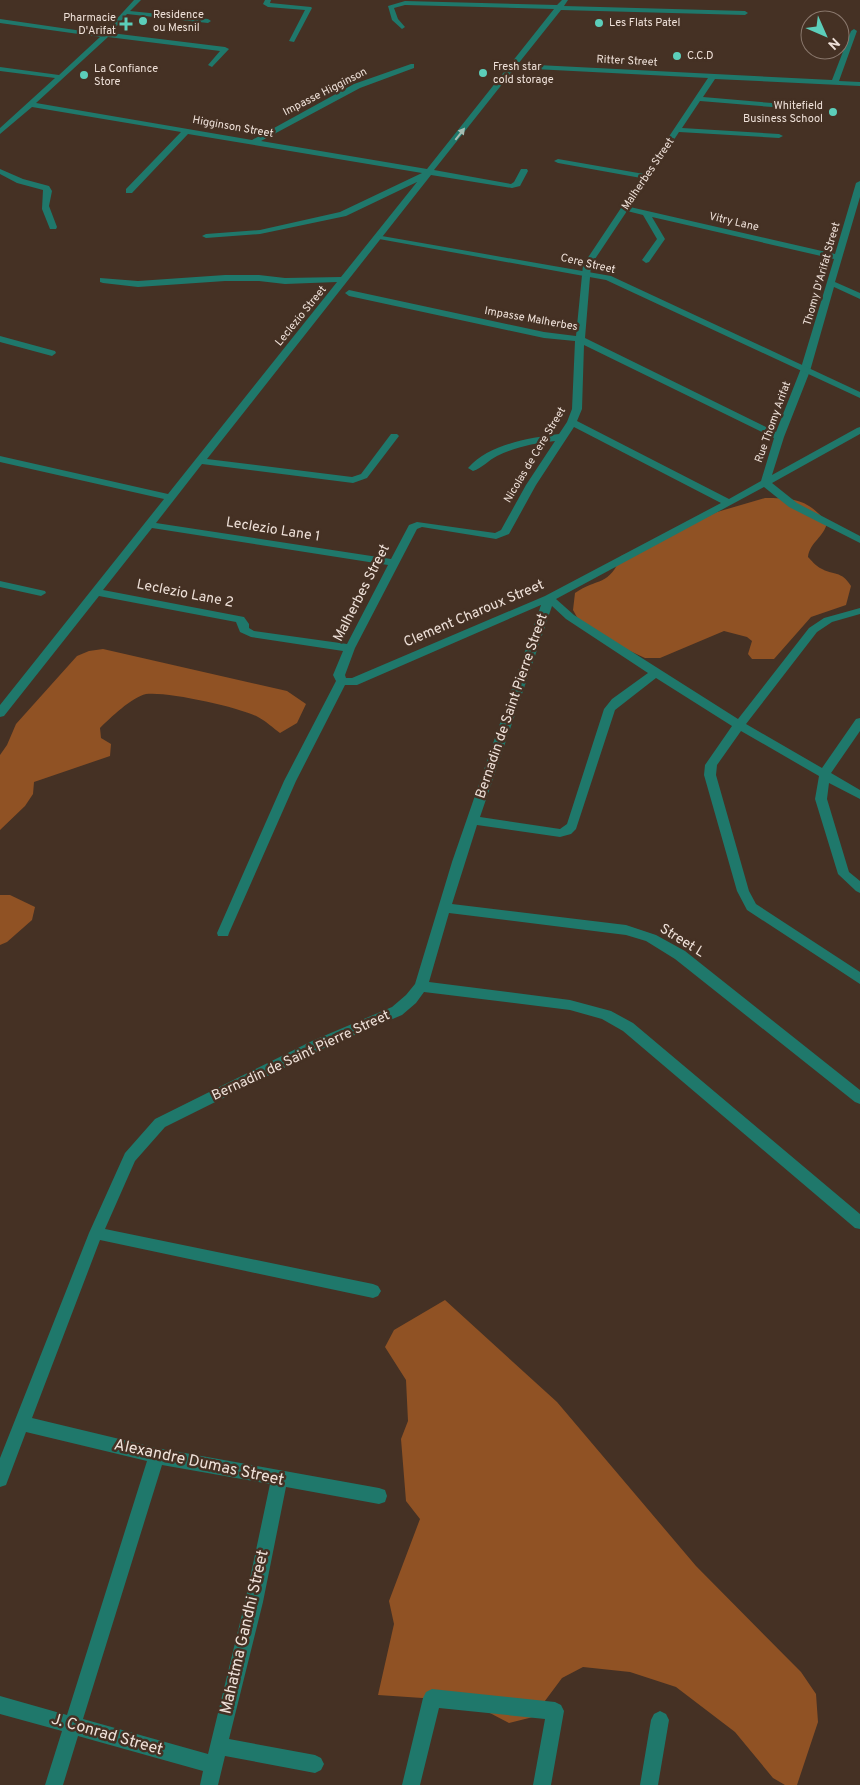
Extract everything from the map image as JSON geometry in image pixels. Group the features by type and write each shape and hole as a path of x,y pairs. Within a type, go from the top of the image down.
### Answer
{"street":[{"path":"0,132 32,105 105,35 138,0"},
{"path":"268,0 266,4 268,5 309,8 292,41"},
{"name":"Leclezio Street","path":"0,713 430,173 565,0"},
{"path":"402,27 395,20 390,7 392,5 405,3 745,13"},
{"path":"125,12 208,21"},
{"path":"0,21 225,49 212,65"},
{"path":"835,83 854,31"},
{"name":"Impasse Higginson","path":"252,142 357,86 411,66"},
{"name":"Ritter Street","path":"513,66 860,84"},
{"path":"0,69 61,77"},
{"name":"Malherbes Street","path":"588,273 587,265 714,76"},
{"path":"698,99 772,105"},
{"name":"Higginson Street","path":"32,105 512,186 517,184 524,171"},
{"path":"678,130 779,136"},
{"path":"130,191 186,131"},
{"path":"558,161 646,177"},
{"path":"0,172 20,181 46,188 48,191 44,202 45,212 53,227"},
{"path":"206,236 260,232 343,214 430,173"},
{"name":"Thomy D'Arifat Street","path":"805,370 860,183"},
{"name":"Vitry Lane","path":"625,208 838,257"},
{"path":"646,213 661,239 646,260"},
{"name":"Cere Street","path":"379,236 608,278 634,288 860,395"},
{"name":"Nicolas de Cere Street","path":"421,524 496,536 505,532 531,485 572,422 579,399 580,339 588,273"},
{"path":"103,280 138,284 225,278 285,281 345,279"},
{"path":"830,283 860,296"},
{"name":"Impasse Malherbes","path":"349,293 544,335 580,339 779,436"},
{"path":"0,340 52,353"},
{"name":"Rue Thomy Arifat","path":"765,483 779,436 805,370"},
{"path":"572,422 730,503"},
{"name":"Clement Charoux Street","path":"342,681 353,682 549,598 730,503 860,430"},
{"path":"200,461 353,480 364,476 394,436"},
{"path":"473,468 496,453 535,440 562,437"},
{"path":"0,460 171,498"},
{"path":"765,483 793,505 860,540"},
{"name":"Malherbes Street","path":"342,681 339,675 350,648 413,527 421,524"},
{"name":"Leclezio Lane 1","path":"149,525 393,563"},
{"path":"0,584 41,593"},
{"name":"Leclezio Lane 2","path":"96,592 240,619 244,624 244,630 251,634 350,648"},
{"path":"549,598 570,617 656,673 739,725 825,773 860,795"},
{"name":"Bernadin de Saint Pierre Street","path":"0,1479 96,1233 130,1157 160,1123 317,1045 397,1011 411,999 421,986 458,862 549,598"},
{"path":"860,611 828,620 813,630 739,725 711,765 710,775 743,891 751,907 860,979"},
{"path":"473,820 560,833 567,832 572,826 610,710 616,702 656,673"},
{"path":"223,933 290,781 342,681"},
{"path":"860,722 825,773 821,799 844,874 860,888"},
{"name":"Street L","path":"445,908 626,930 652,938 680,955 860,1098"},
{"path":"421,986 570,1005 606,1015 635,1033 860,1222"},
{"path":"96,1233 373,1291"},
{"name":"Alexandre Dumas Street","path":"21,1423 158,1456 379,1496"},
{"path":"54,1785 158,1456"},
{"name":"Mahatma Gandhi Street","path":"209,1785 254,1602 279,1479"},
{"path":"411,1785 432,1698 555,1711 542,1785"},
{"name":"J. Conrad Street","path":"0,1705 214,1765"},
{"path":"649,1785 660,1720"},
{"path":"219,1746 315,1764"}],"shaded area":[{"path":"765,498 800,502 820,515 827,523 823,532 811,547 808,557 820,568 840,575 851,586 846,605 811,617 774,659 752,659 748,654 752,641 747,637 724,631 660,658 645,658 619,646 578,619 573,610 575,593 607,577 617,566 621,556 717,512"},
{"path":"103,649 287,691 306,704 297,723 280,733 258,717 236,709 185,697 156,694 140,696 121,708 100,728 101,738 111,744 110,756 34,782 33,794 25,806 0,830 0,755 7,745 16,724 77,656 89,651"},
{"path":"0,895 10,895 35,907 32,920 7,942 0,945"},
{"path":"445,1300 557,1402 696,1566 801,1672 816,1694 818,1722 797,1785 785,1785 773,1778 735,1732 676,1687 630,1672 583,1667 562,1678 533,1717 509,1723 467,1701 378,1695 394,1624 389,1601 420,1519 406,1501 401,1439 408,1421 406,1380 385,1347 394,1330"}],"place":[{"name":"Residence ou Mesnil","path":"143,21"},
{"name":"Les Flats Patel","path":"599,23"},
{"name":"Pharmacie D'Arifat","path":"126,24"},
{"name":"C.C.D","path":"677,56"},
{"name":"Fresh star cold storage","path":"483,73"},
{"name":"La Confiance Store","path":"84,75"},
{"name":"Whitefield Business School","path":"833,112"}]}
